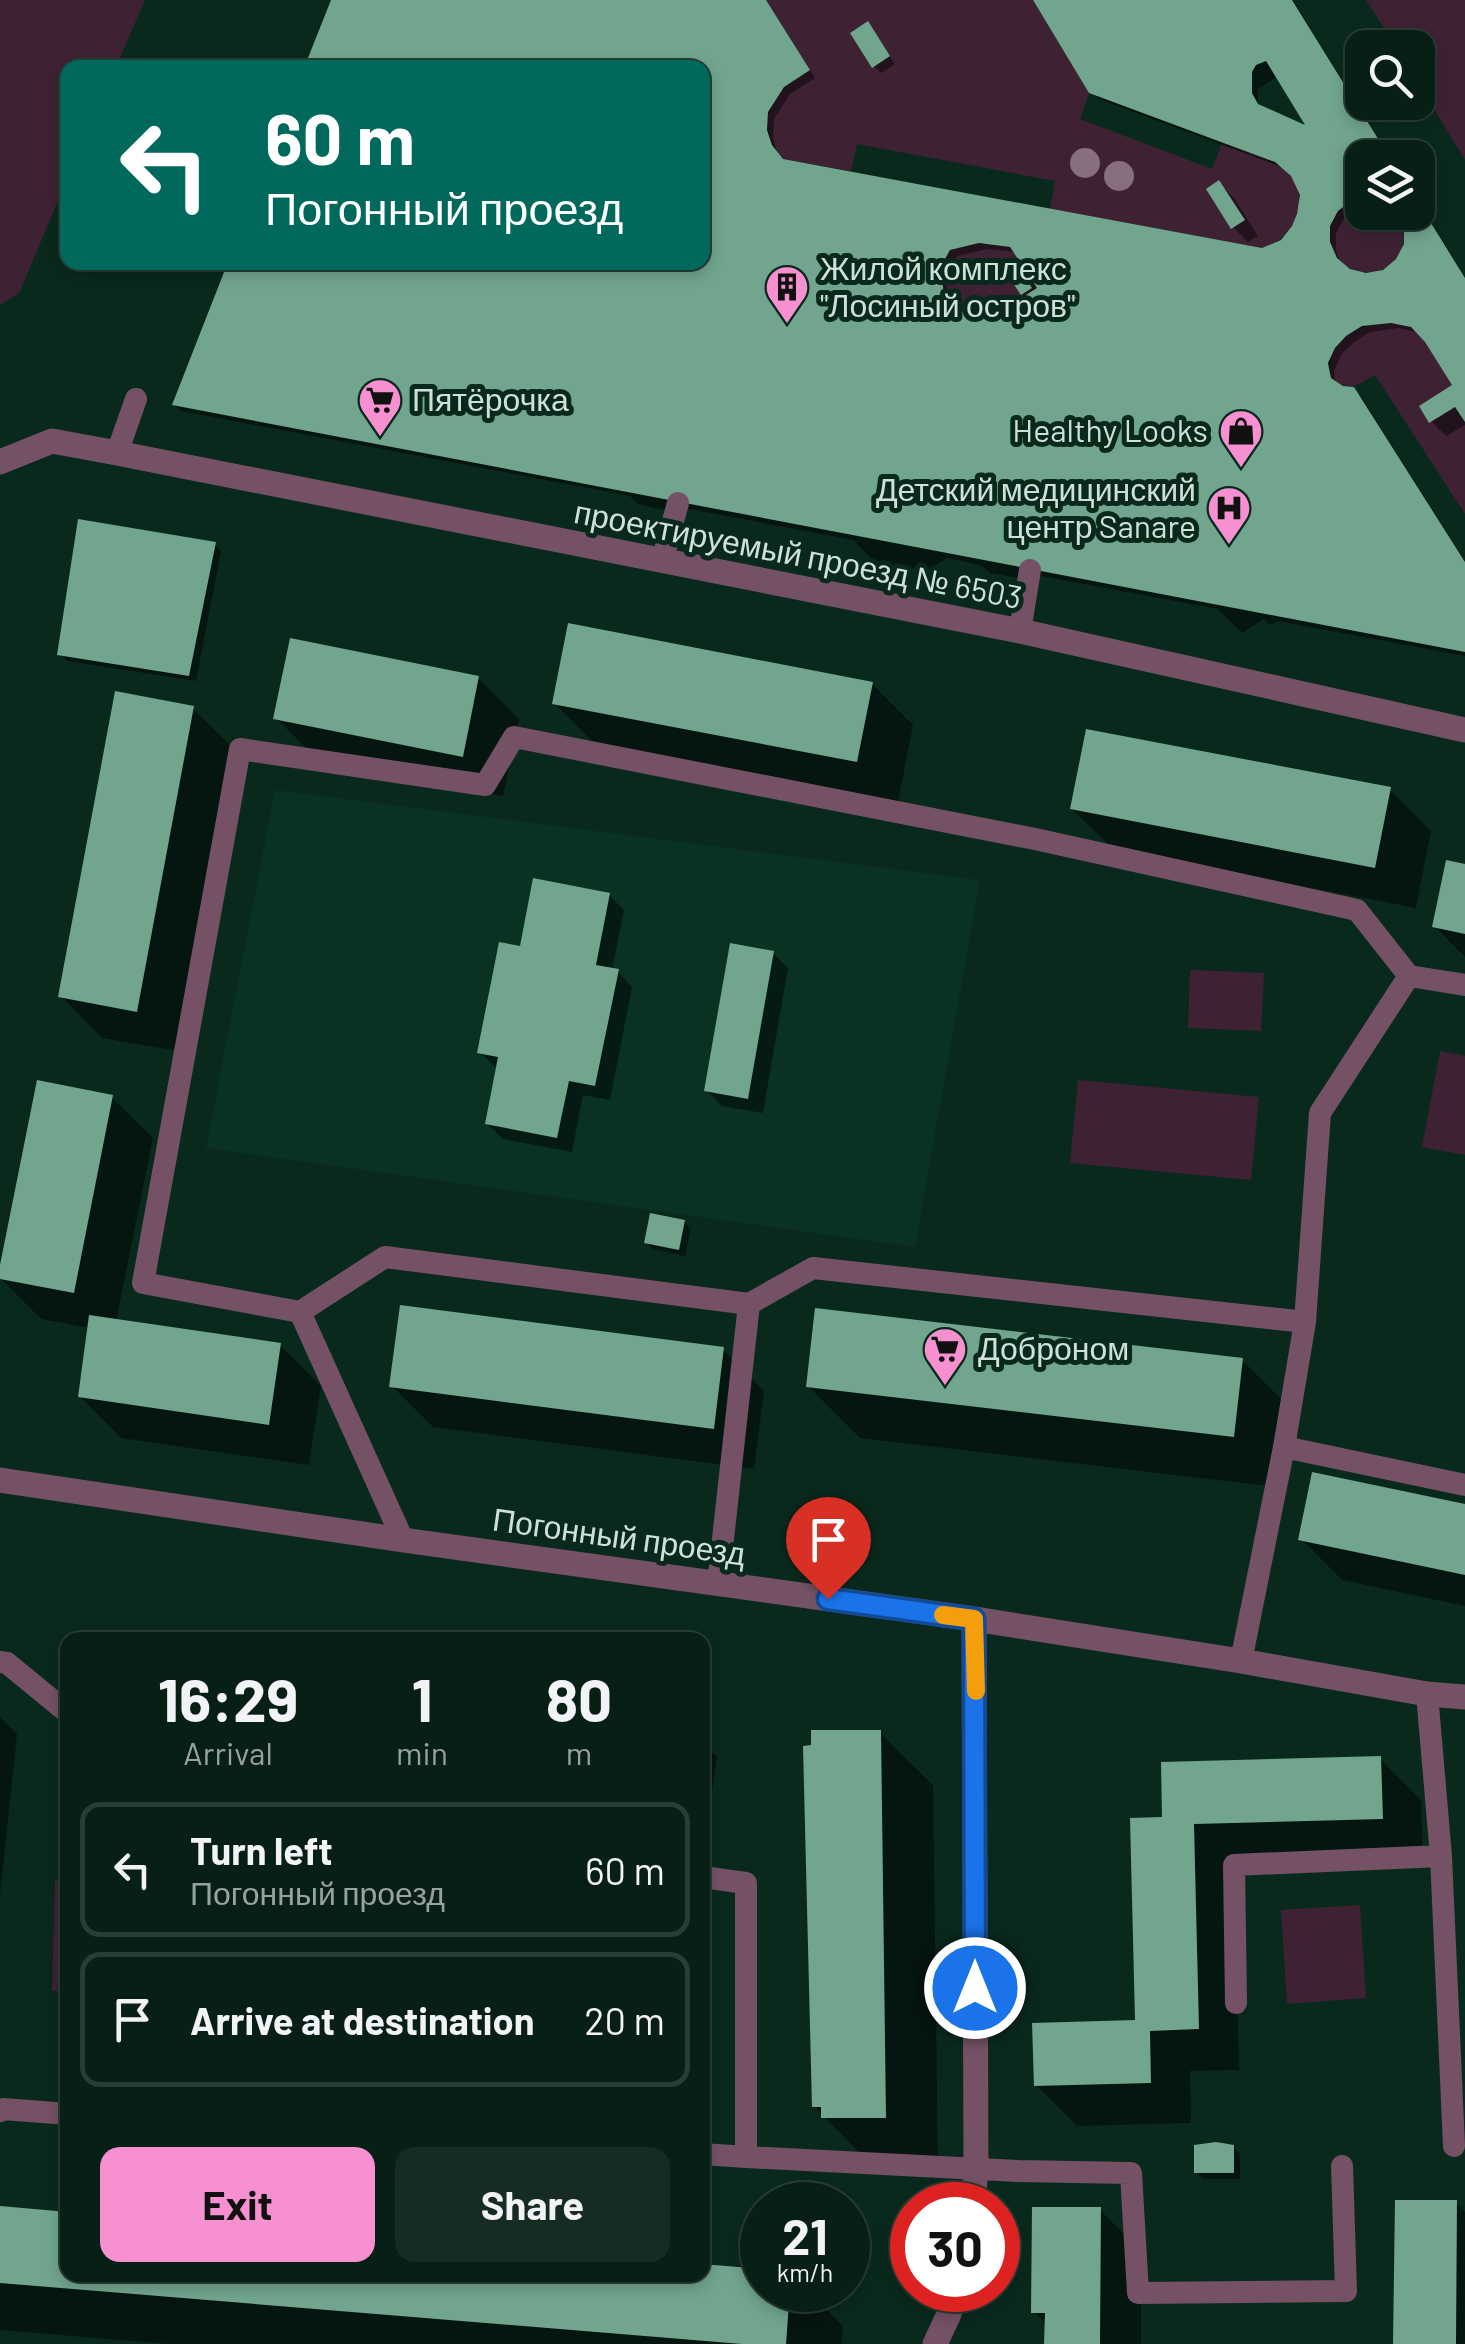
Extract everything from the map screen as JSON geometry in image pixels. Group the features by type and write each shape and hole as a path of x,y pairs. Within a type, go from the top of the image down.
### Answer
{"street":[{"name":"проектируемый проезд № 6503","path":"0,462 52,441 1020,631 1465,730"},
{"name":"Погонный проезд","path":"0,1480 974,1619 1465,1697"},
{"path":"974,1619 975,2182"},
{"path":"936,2344 949,2312"}],"lane":[{"path":"117,453 136,399"},
{"path":"662,561 678,502"},
{"path":"1020,631 1030,570"},
{"path":"1305,1322 814,1268 748,1304 385,1257 300,1312 143,1283 240,749 485,785 514,737 1035,839 1356,910 1410,976 1465,985"},
{"path":"1241,1661 1305,1322 1320,1113 1410,976"},
{"path":"718,1584 748,1304"},
{"path":"300,1312 403,1540"},
{"path":"1284,1448 1465,1485"},
{"path":"0,1662 7,1662 60,1706"},
{"path":"1428,1694 1441,1856 1454,2146"},
{"path":"1236,2003 1234,1865 1441,1856"},
{"path":"710,1878 746,1883 746,2157"},
{"path":"0,2111 60,2114"},
{"path":"710,2155 1131,2173 1138,2293 1346,2290 1342,2166"}],"shaded area":[{"path":"0,0 145,0 119,60 60,60 60,196 19,293 0,305"},
{"path":"766,0 1033,0 1089,93 1080,119 1212,169 1222,144 1265,159 1289,175 1297,186 1296,217 1283,237 1262,248 1050,209 1055,181 857,144 851,171 783,159 772,142 768,115 783,88 810,70"},
{"path":"1366,0 1465,0 1465,160 1435,111 1435,30 1385,30"},
{"path":"1345,206 1345,230 1402,230 1402,249 1394,261 1369,272 1355,271 1343,264 1330,240 1338,212"},
{"path":"979,243 1010,247 1037,288 987,319 962,312 944,294 940,268 950,250"},
{"path":"1377,323 1402,324 1416,332 1463,402 1455,407 1465,422 1465,514 1375,375 1349,386 1331,378 1332,357 1341,341"},
{"path":"275,790 980,880 915,1247 206,1148"},
{"path":"1190,970 1264,973 1261,1031 1188,1028"},
{"path":"1440,1051 1465,1056 1465,1155 1422,1147"},
{"path":"1078,1080 1259,1097 1251,1180 1070,1163"},
{"path":"55,1880 60,1880 60,1992 52,1991"},
{"path":"1360,1905 1366,1998 1287,2004 1281,1910"}],"building":[{"name":"Жилой комплекс \"Лосиный остров\"","path":"331,0 766,0 810,70 784,87 768,112 767,130 783,159 1262,248 1281,240 1297,214 1300,195 1291,176 1275,162 1089,93 1033,0 1292,0 1345,85 1345,120 1366,120 1379,140 1345,140 1345,206 1330,226 1330,242 1337,258 1350,269 1366,273 1383,270 1396,259 1404,244 1404,230 1435,229 1465,278 1465,422 1455,407 1429,423 1419,406 1452,385 1411,327 1391,323 1362,326 1346,336 1328,363 1331,378 1343,386 1354,387 1465,562 1465,652 172,405 225,270 710,270 710,60 307,60","holes":["1266,61 1305,125 1258,104 1252,93 1252,72 1256,65","979,243 1010,247 1037,288 987,319 962,312 944,293 940,268 950,250"]},
{"path":"868,21 890,56 872,68 850,33"},
{"path":"1219,180 1245,220 1231,229 1206,189"},
{"path":"1013,258 1032,288 1021,295 1001,265"},
{"path":"78,519 216,542 189,676 57,655"},
{"path":"568,623 873,682 857,762 552,704"},
{"path":"290,638 479,676 463,757 273,719"},
{"path":"115,691 194,706 137,1012 58,997"},
{"path":"1086,729 1391,787 1375,868 1070,809"},
{"path":"1446,860 1465,864 1465,934 1432,927"},
{"path":"533,878 610,893 596,965 619,969 595,1086 569,1081 557,1138 485,1124 498,1057 477,1053 499,942 520,946"},
{"path":"730,943 774,951 748,1099 704,1091"},
{"path":"37,1080 113,1095 74,1293 0,1279"},
{"path":"650,1213 685,1220 679,1250 644,1243"},
{"path":"400,1305 724,1347 714,1429 389,1387"},
{"path":"815,1308 1243,1358 1234,1437 806,1387"},
{"path":"89,1315 281,1343 269,1425 78,1397"},
{"path":"1312,1472 1465,1504 1465,1575 1298,1540"},
{"path":"811,1730 881,1730 886,2118 821,2118 821,2107 812,2107 803,1746 811,1745"},
{"path":"1381,1756 1383,1819 1194,1824 1199,2029 1150,2031 1151,2083 1034,2086 1032,2023 1135,2020 1130,1818 1162,1817 1161,1762"},
{"path":"1194,2145 1234,2145 1234,2173 1194,2173"},
{"path":"1395,2200 1457,2200 1456,2344 1393,2344"},
{"path":"0,2206 60,2211 60,2282 710,2282 710,2265 740,2267 740,2312 788,2312 786,2344 742,2344 0,2283"},
{"path":"1032,2207 1101,2207 1100,2344 1044,2344 1045,2313 1031,2313"}],"slow traffic":[{"path":"943,1615 974,1619 976,1691"}],"place":[{"name":"Жилой комплекс \"Лосиный остров\"","path":"787,325"},
{"name":"Пятёрочка","path":"380,438"},
{"name":"Healthy Looks","path":"1241,469"},
{"name":"Детский медицинский центр Sanare","path":"1229,546"},
{"name":"Доброном","path":"945,1387"}],"route":[{"path":"828,1599 974,1619 975,1988"}]}
